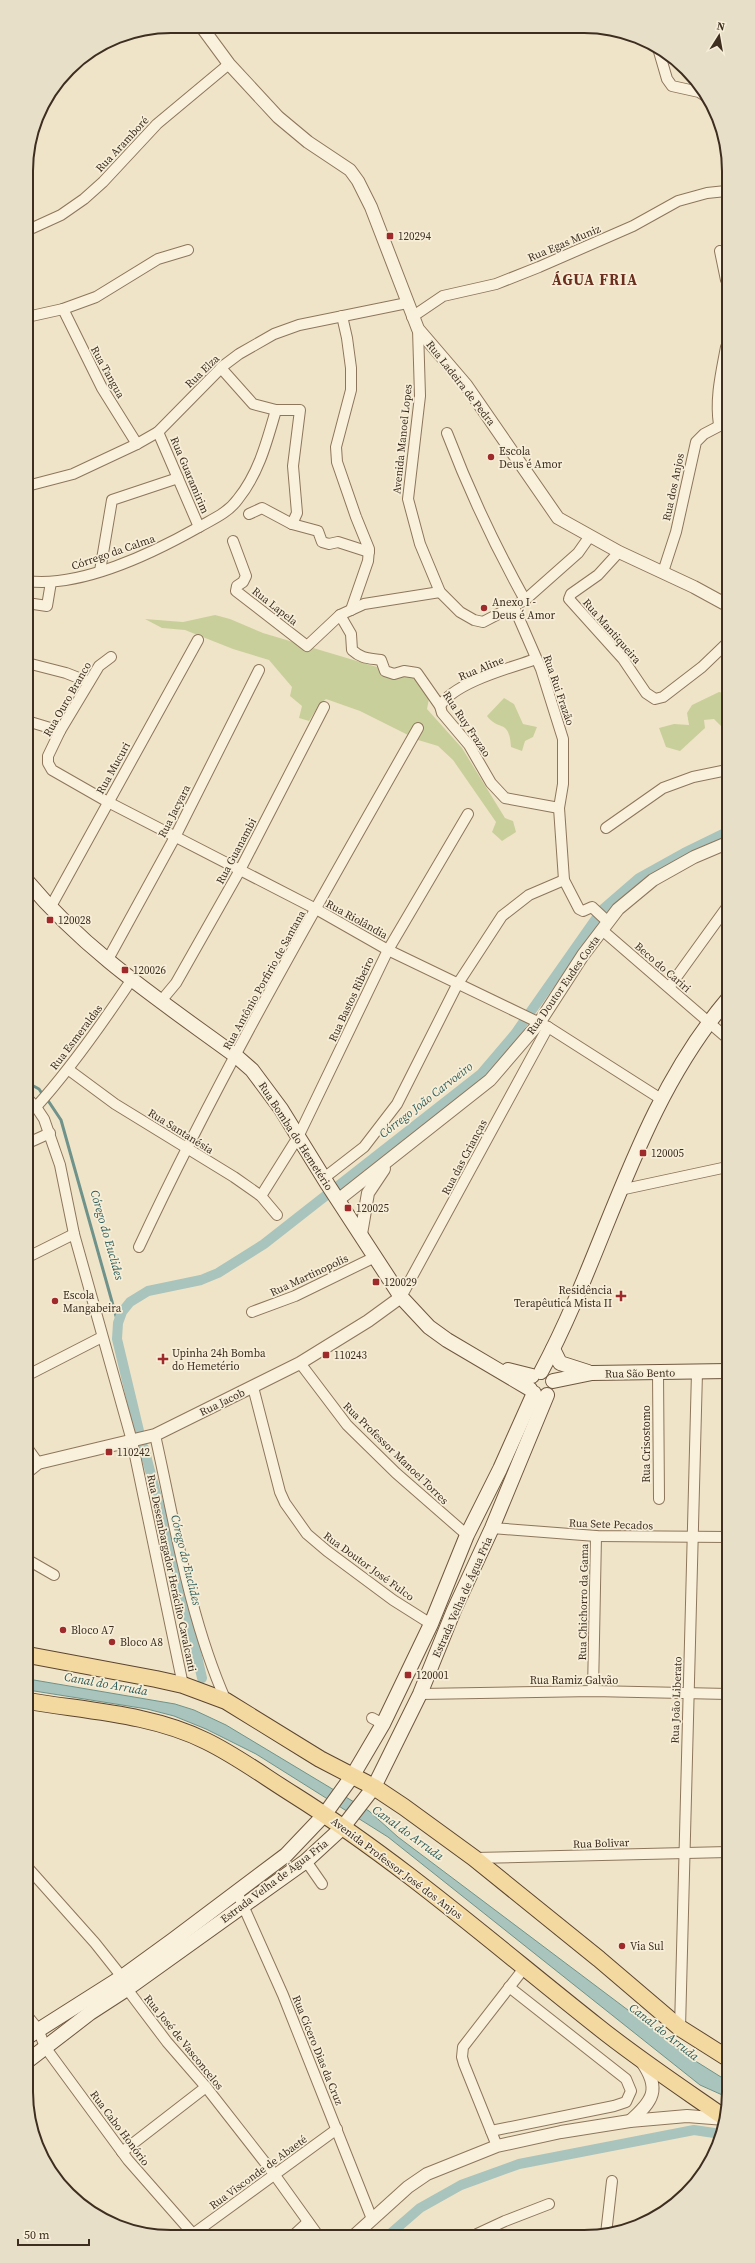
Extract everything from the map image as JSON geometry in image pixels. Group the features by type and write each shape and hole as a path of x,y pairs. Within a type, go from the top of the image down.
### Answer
{"main road":[{"name":"Rua Bomba do Hemetério","path":"33,888 50,908 107,961 236,1056 260,1080 402,1297 429,1328 469,1355 537,1385"},
{"name":"Estrada Velha de Água Fria","path":"33,2057 90,2013 125,1983 171,1937 286,1855 329,1809 350,1781 377,1721 430,1624 467,1535 500,1469 620,1190 661,1099 678,1067 708,1023 722,1006"},
{"path":"553,1348 560,1363 574,1369 592,1373"},
{"name":"Rua São Bento","path":"537,1385 546,1373 553,1381 592,1373 722,1371"},
{"name":"Estrada Velha de Água Fria","path":"33,2033 125,1983 306,1861 347,1821 370,1793 420,1694 454,1610 492,1528 537,1385"},
{"path":"33,1656 183,1685 226,1701 320,1759 350,1781 474,1858 599,1959 680,2028 722,2055"},
{"name":"Avenida Professor José dos Anjos","path":"33,1702 162,1724 329,1809 347,1821 433,1893 639,2058 720,2114"}],"street":[{"name":"Rua Ladeira de Pedra","path":"206,33 229,64 278,117 308,142 350,170 358,181 371,207 412,317 418,329 466,385 554,512 566,523 619,552 663,572 722,602"},
{"path":"665,59 667,79 672,86 697,92"},
{"name":"Rua Aramboré","path":"33,228 61,215 84,199 103,182 157,124 229,64"},
{"name":"Rua Egas Muniz","path":"412,317 443,296 496,284 633,226 678,201 707,193 722,191"},
{"path":"33,315 63,309 96,297 158,259 188,250"},
{"path":"720,251 722,261"},
{"name":"Rua Elza","path":"33,484 73,474 137,444 158,432 221,368 239,354 274,334 299,325 407,303"},
{"name":"Rua Tangua","path":"63,309 99,382 137,444"},
{"path":"342,316 351,368 350,390 336,447 338,462 369,552 351,610"},
{"name":"Avenida Manoel Lopes","path":"418,329 420,396 408,499 420,544 440,592 460,612 481,622 526,600 578,553 590,536"},
{"path":"221,368 253,404 276,410 300,410 293,466 297,513 292,524"},
{"path":"722,371 716,408 722,422"},
{"name":"Córrego da Calma","path":"33,581 50,582 100,571 165,546 224,514 238,501 246,488 264,451 276,410"},
{"name":"Rua dos Anjos","path":"663,572 676,532 696,442 704,434 722,425"},
{"name":"Rua Guaramirim","path":"158,432 199,527"},
{"path":"447,433 469,491 497,549 526,600"},
{"path":"100,571 112,500 178,478"},
{"path":"249,514 262,508 292,524 318,531 322,542 329,544 338,542 369,552"},
{"name":"Rua Lapela","path":"233,540 246,576 243,582 237,586 236,592 307,646 319,637 340,615"},
{"name":"Rua Mantiqueira","path":"619,552 598,575 571,594 569,599 623,659 651,698 663,696 702,666 722,648"},
{"path":"33,604 47,606 50,582"},
{"path":"340,615 364,604 440,592"},
{"name":"Rua Rui Frazão","path":"514,607 536,659 563,739 563,784 559,808 564,880"},
{"name":"Rua Ruy Frazao","path":"340,615 351,634 352,650 365,659 381,660 385,671 389,673 410,671 417,673 440,706 442,713 469,745 490,783 505,798 559,808"},
{"name":"Rua Mucuri","path":"50,908 198,640"},
{"name":"Rua Ouro Branco","path":"48,756 60,732 99,666 112,657"},
{"name":"Rua Aline","path":"440,706 445,699 462,688 536,659"},
{"path":"33,665 66,673 89,682"},
{"name":"Rua Jacyara","path":"107,961 175,837 259,670"},
{"name":"Rua Guanambi","path":"161,1001 176,983 240,870 324,707"},
{"path":"33,723 60,732"},
{"name":"Rua Antônio Porfirio de Santana","path":"139,1247 187,1149 236,1056 418,728"},
{"name":"Rua Riolândia","path":"48,756 48,763 52,770 108,802 316,910 388,950 457,985 538,1023 661,1099"},
{"path":"606,828 663,788 693,777 722,772"},
{"name":"Rua Bastos Ribeiro","path":"261,1196 298,1137 388,950 468,814"},
{"name":"Rua Doutor Eudes Costa","path":"331,1189 391,1158 490,1080 538,1023 604,923 652,880 694,857 722,845"},
{"path":"331,1189 397,1104 457,985 495,926 510,909 529,895 564,880"},
{"name":"Beco do Cariri","path":"564,880 579,909 583,911 590,907 594,908 604,923 708,1023 722,1034"},
{"path":"670,986 722,914"},
{"name":"Rua Esmeraldas","path":"38,1104 68,1070 104,1022 132,979"},
{"name":"Rua das Crianças","path":"402,1297 538,1023"},
{"name":"Rua Santanésia","path":"68,1070 115,1104 261,1196 277,1215"},
{"name":"Rua Desembargador Heráclito Cavalcanti","path":"33,1102 38,1104 50,1133 60,1165 74,1234 132,1441 183,1685"},
{"path":"33,1142 50,1133"},
{"path":"361,1234 368,1193 391,1158"},
{"path":"620,1190 722,1168"},
{"path":"33,1254 74,1234"},
{"name":"Rua Martinopolis","path":"252,1312 295,1296 375,1257"},
{"name":"Rua Jacob","path":"33,1467 155,1435 300,1363 368,1321 402,1297"},
{"path":"33,1372 102,1338"},
{"name":"Rua Professor Manoel Torres","path":"300,1363 347,1424 396,1473 467,1535"},
{"name":"Rua João Liberato","path":"680,2028 683,1852 694,1538 697,1372"},
{"name":"Rua Crisostomo","path":"658,1373 658,1499"},
{"name":"Rua Doutor José Fulco","path":"253,1387 280,1492 285,1503 307,1534 326,1551 430,1624"},
{"name":"Rua Desembargador Heráclito Cavalcanti","path":"155,1435 198,1624 211,1668 226,1701"},
{"name":"Rua Sete Pecados","path":"492,1528 596,1536 722,1537"},
{"name":"Rua Chichorro da Gama","path":"593,1691 596,1536"},
{"path":"33,1563 54,1574"},
{"name":"Rua Ramiz Galvão","path":"420,1694 593,1691 722,1694"},
{"name":"Rua Bolivar","path":"474,1858 722,1852"},
{"path":"306,1861 322,1884"},
{"name":"Rua José de Vasconcelos","path":"33,1875 95,1944 167,2042 206,2087 274,2174 314,2230"},
{"name":"Rua Cícero Dias da Cruz","path":"231,1893 244,1904 337,2129 372,2219"},
{"path":"497,2146 464,2064 462,2052 463,2047 525,1967"},
{"path":"491,2131 614,2106 626,2102 631,2092 626,2079 509,1987"},
{"name":"Rua Cabo Honório","path":"33,2033 45,2047 122,2152 190,2230"},
{"path":"630,2121 643,2109 653,2093 652,2080 639,2058"},
{"path":"122,2152 206,2087"},
{"path":"360,2230 408,2186 427,2174 497,2146 561,2132 630,2121 687,2116 719,2118"},
{"name":"Rua Visconde de Abaeté","path":"198,2230 337,2129"},
{"path":"607,2228 612,2181"},
{"path":"486,2230 505,2221 550,2204"},
{"path":"299,2230 308,2222"}],"green space":[{"path":"215,615 230,619 263,633 407,676 424,677 430,694 427,709 462,748 505,818 513,821 516,832 502,841 492,832 496,822 453,760 438,746 418,740 360,711 326,699 319,705 309,721 299,718 302,706 290,696 292,687 269,660 233,649 185,630 162,628 145,619 183,622"},
{"path":"719,692 722,693 721,726 714,719 704,720 705,728 680,751 666,747 659,728 674,724 689,725 687,713 692,705"},
{"path":"504,698 514,704 523,724 537,727 533,737 525,741 522,751 511,747 510,738 506,729 491,721 487,716"}],"water":[{"path":"33,1680 175,1704 194,1710 226,1725 369,1811 398,1837 697,2062 722,2078 722,2095 700,2085 388,1837 256,1754 206,1729 174,1716 147,1709 33,1691"}],"waterway":[{"name":"Córrego João Carvoeiro","path":"139,1431 117,1339 118,1323 122,1312 130,1302 148,1291 201,1280 218,1273 264,1244 481,1074 515,1034 602,910 639,878 684,853 722,834"},
{"name":"Córego do Euclides","path":"33,1086 39,1089 43,1095"},
{"name":"Córego do Euclides","path":"47,1099 61,1120 118,1323"},
{"name":"Córego do Euclides","path":"144,1448 187,1612 202,1678"},
{"path":"395,2230 420,2208 461,2185 519,2164 694,2130 716,2133"}],"place":[{"name":"120294","path":"390,236"},
{"name":"Escola Deus é Amor","path":"491,457"},
{"name":"Anexo I - Deus é Amor","path":"484,608"},
{"name":"120028","path":"50,920"},
{"name":"120026","path":"125,970"},
{"name":"120005","path":"643,1153"},
{"name":"120025","path":"348,1208"},
{"name":"120029","path":"376,1282"},
{"name":"Residência Terapêutica Mista II","path":"621,1296"},
{"name":"Escola Mangabeira","path":"55,1301"},
{"name":"110243","path":"326,1355"},
{"name":"Upinha 24h Bomba do Hemetério","path":"163,1359"},
{"name":"110242","path":"109,1452"},
{"name":"Bloco A7","path":"63,1630"},
{"name":"Bloco A8","path":"112,1642"},
{"name":"120001","path":"408,1675"},
{"name":"Via Sul","path":"622,1946"}],"district":[{"name":"ÁGUA FRIA","path":"595,280"}],"water label":[{"name":"Canal do Arruda","path":"106,1684"},
{"name":"Canal do Arruda","path":"408,1833"},
{"name":"Canal do Arruda","path":"664,2032"}]}
